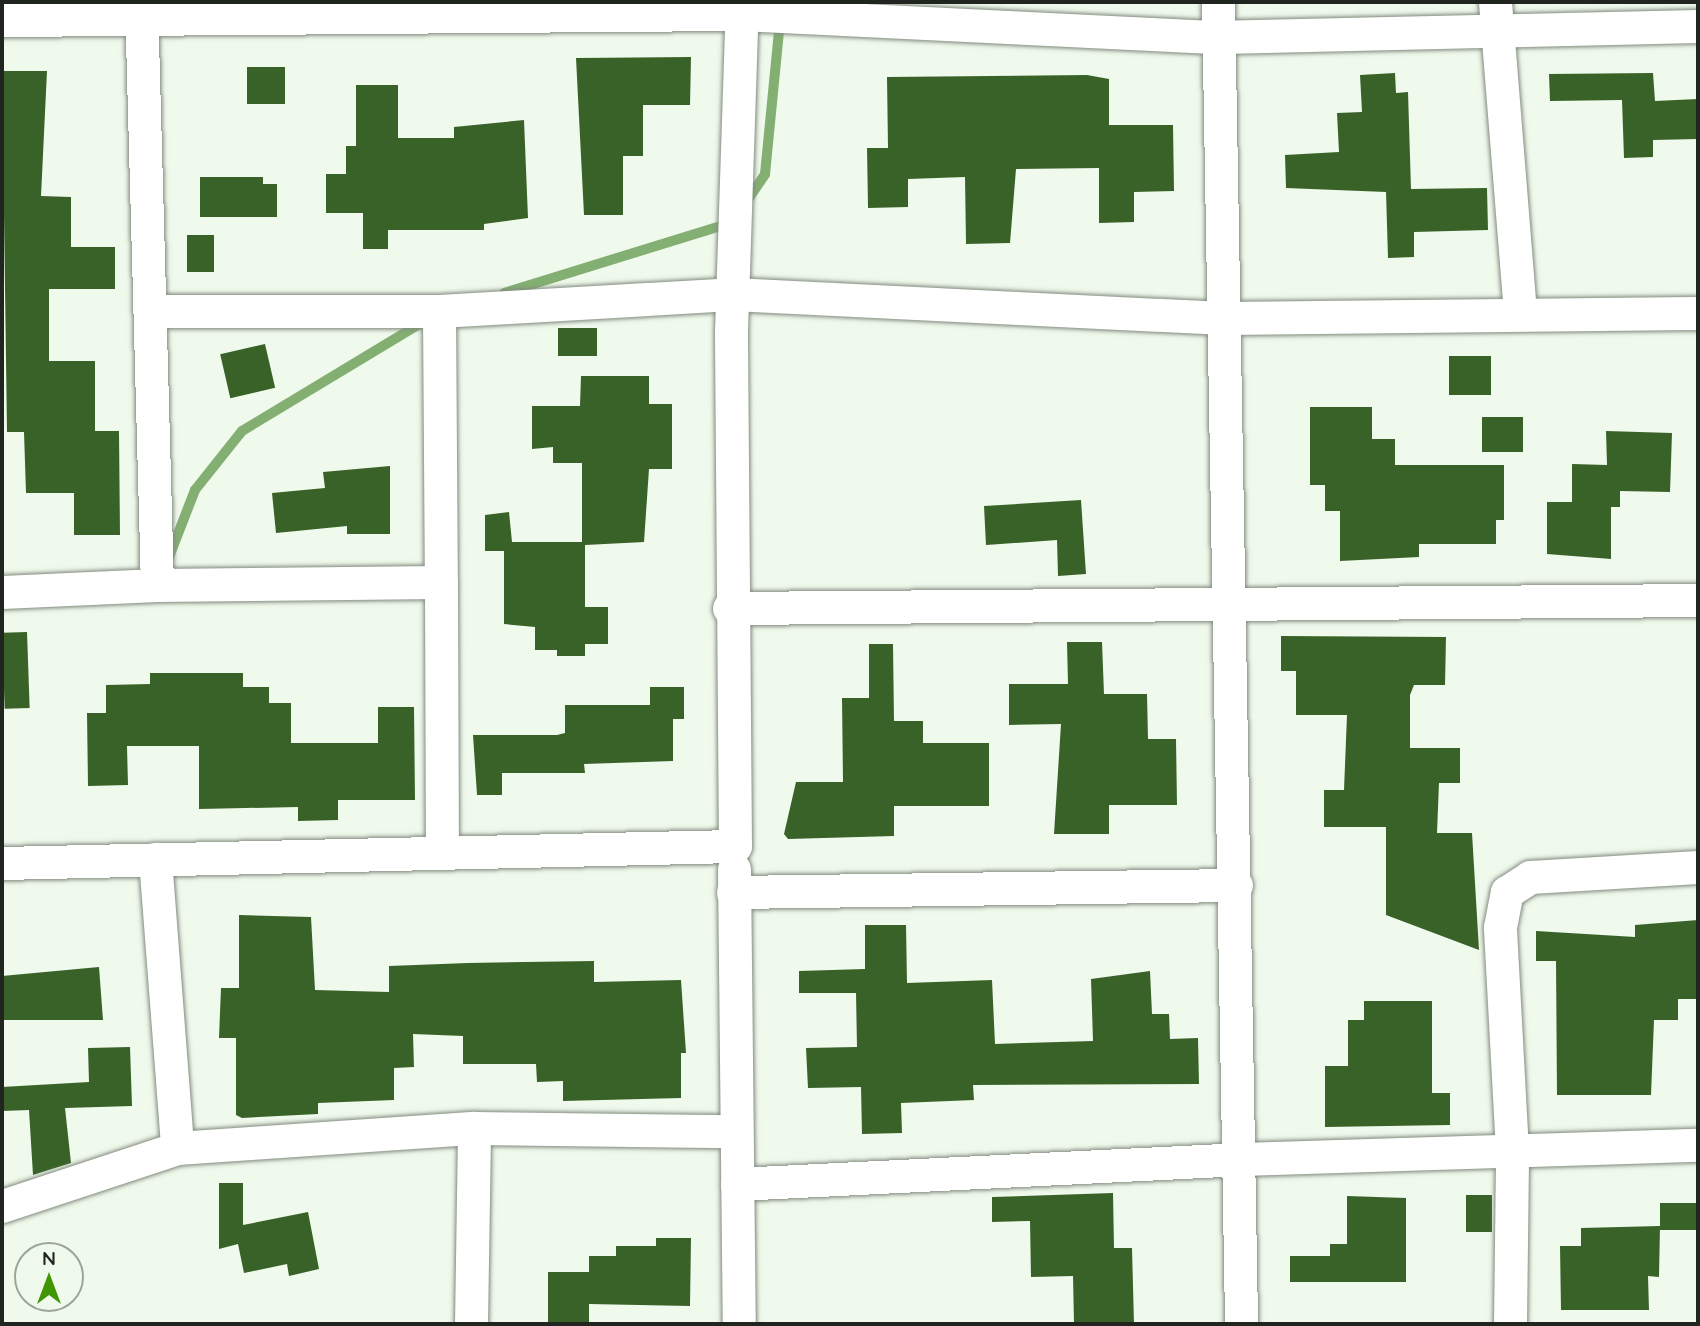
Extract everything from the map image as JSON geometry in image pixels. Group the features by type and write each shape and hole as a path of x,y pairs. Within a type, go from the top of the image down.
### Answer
{"street":[{"path":"1218,2 1242,1158 1241,1324"},
{"path":"1495,2 1495,35 1520,312"},
{"path":"2,20 141,11 742,8 930,11 1217,37 1495,35 1698,26"},
{"path":"739,1324 733,892 735,846 729,608 732,294 742,8"},
{"path":"141,11 153,311 157,585"},
{"path":"153,311 439,311 732,294 1224,318 1520,312 1698,313"},
{"path":"439,311 442,850"},
{"path":"2,592 157,585 442,582"},
{"path":"729,608 1230,607 1698,600"},
{"path":"2,863 442,850 735,846"},
{"path":"155,859 177,1148"},
{"path":"1510,1324 1512,1151 1500,927 1507,892 1530,877 1698,867"},
{"path":"733,892 1236,886"},
{"path":"2,1206 177,1148 474,1128 735,1131"},
{"path":"471,1324 474,1128"},
{"path":"737,1184 1242,1158 1698,1145"}],"building":[{"path":"691,57 690,105 643,105 643,156 623,156 623,215 584,215 576,58"},
{"path":"247,67 285,67 285,104 247,104"},
{"path":"2,71 47,71 41,196 71,197 71,247 115,247 115,289 49,289 49,361 95,361 95,431 119,431 120,535 74,535 74,493 26,493 24,432 7,432"},
{"path":"1395,73 1396,93 1408,92 1411,189 1487,188 1488,230 1414,232 1414,257 1388,258 1386,192 1286,188 1285,155 1339,152 1337,113 1362,112 1360,75"},
{"path":"1653,73 1655,101 1698,99 1698,139 1653,140 1653,157 1624,158 1622,100 1550,101 1549,74"},
{"path":"1087,75 1109,79 1109,125 1173,125 1174,191 1134,192 1134,222 1099,223 1099,168 1016,169 1010,243 966,244 965,177 908,179 908,207 868,208 867,148 888,148 887,77"},
{"path":"356,85 398,85 398,138 454,138 454,127 524,120 528,218 484,224 484,230 388,230 388,249 363,249 363,213 326,213 326,174 346,174 346,146 356,146"},
{"path":"200,177 263,177 263,184 277,184 277,217 200,217"},
{"path":"187,235 214,235 214,272 187,272"},
{"path":"558,328 597,328 597,356 558,356"},
{"path":"265,344 275,388 230,398 220,354"},
{"path":"1449,356 1491,356 1491,395 1449,395"},
{"path":"581,376 649,376 649,404 672,404 672,469 649,469 644,542 585,545 585,607 608,607 608,644 585,644 585,656 557,656 557,650 535,650 535,627 504,624 504,551 485,551 485,515 509,512 512,542 582,542 582,463 553,463 553,447 532,449 532,406 580,406"},
{"path":"1310,407 1372,407 1372,439 1395,439 1395,465 1504,465 1504,520 1496,520 1496,544 1419,544 1419,557 1340,561 1340,511 1325,511 1325,485 1310,485"},
{"path":"1482,417 1523,417 1523,452 1482,452"},
{"path":"1606,431 1672,433 1670,492 1620,491 1620,507 1611,507 1611,559 1547,554 1547,502 1572,502 1572,464 1607,465"},
{"path":"390,466 390,534 347,534 347,526 276,533 272,493 325,488 323,472"},
{"path":"1081,500 1086,574 1058,576 1057,540 986,545 984,506"},
{"path":"27,632 30,708 5,709 2,633"},
{"path":"1281,636 1446,637 1445,685 1414,685 1410,695 1410,748 1460,748 1460,783 1439,783 1437,833 1472,833 1479,950 1386,915 1386,827 1324,827 1324,790 1344,790 1347,715 1296,715 1296,671 1281,671"},
{"path":"1067,642 1102,642 1104,694 1147,694 1148,739 1176,739 1177,805 1109,805 1109,834 1054,834 1061,724 1009,725 1009,684 1068,684"},
{"path":"869,644 893,644 894,721 923,721 923,743 989,743 989,806 894,806 894,836 788,839 784,834 796,782 843,782 842,698 869,698"},
{"path":"150,673 243,673 243,687 269,687 269,703 291,703 291,743 378,743 378,707 414,707 415,800 338,800 338,820 298,821 298,807 199,809 199,746 127,746 128,785 88,786 87,713 106,713 106,685 150,684"},
{"path":"650,687 684,687 684,719 673,719 673,761 584,764 585,773 502,773 502,795 477,795 473,735 565,733 565,705 650,705"},
{"path":"239,915 311,917 315,990 389,992 389,966 468,963 594,961 594,982 681,980 686,1053 681,1053 681,1098 563,1101 563,1081 537,1082 536,1064 463,1064 463,1036 413,1034 414,1067 394,1068 394,1100 318,1103 318,1114 242,1118 236,1115 236,1038 219,1038 221,988 239,988"},
{"path":"1698,920 1698,999 1678,999 1678,1020 1654,1020 1651,1095 1557,1095 1556,961 1536,961 1536,931 1635,937 1635,925"},
{"path":"865,925 906,925 907,983 992,980 995,1044 1093,1041 1091,979 1150,971 1152,1014 1169,1014 1170,1039 1198,1038 1199,1084 973,1085 974,1100 901,1103 902,1133 862,1134 861,1087 808,1088 806,1048 857,1047 856,993 799,993 799,971 865,969"},
{"path":"99,967 103,1020 2,1020 2,976"},
{"path":"1364,1001 1432,1001 1432,1093 1450,1093 1450,1125 1325,1127 1325,1066 1348,1066 1348,1020 1364,1020"},
{"path":"130,1047 132,1106 65,1108 71,1163 33,1175 29,1110 2,1111 2,1087 89,1082 88,1048"},
{"path":"219,1183 243,1183 243,1225 308,1212 319,1269 289,1276 287,1264 244,1273 238,1244 219,1249"},
{"path":"1113,1193 1114,1248 1132,1248 1134,1324 1074,1324 1073,1276 1031,1277 1030,1221 992,1222 992,1197"},
{"path":"1466,1195 1492,1195 1492,1232 1466,1232"},
{"path":"1347,1196 1406,1198 1406,1282 1290,1282 1290,1256 1330,1256 1330,1244 1347,1244"},
{"path":"1660,1203 1698,1203 1698,1230 1660,1230"},
{"path":"1660,1226 1659,1277 1648,1276 1649,1310 1561,1310 1560,1246 1581,1246 1581,1228"},
{"path":"656,1238 691,1238 690,1306 589,1304 589,1324 548,1324 548,1272 589,1272 589,1256 616,1256 616,1246 656,1246"}],"waterway":[{"path":"745,204 765,174 780,22"},
{"path":"504,293 730,223"},
{"path":"169,557 195,490 242,431 424,321"}]}
